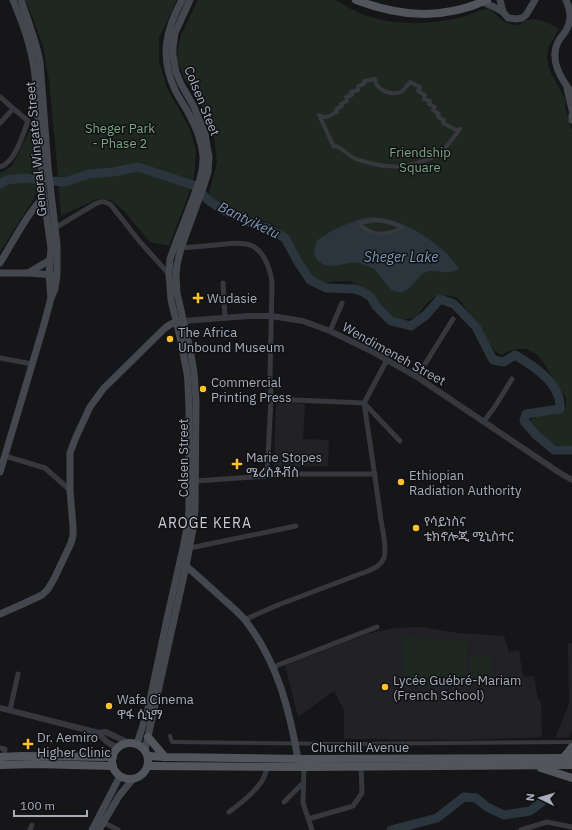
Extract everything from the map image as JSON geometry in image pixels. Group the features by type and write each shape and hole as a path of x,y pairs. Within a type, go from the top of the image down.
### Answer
{"main road":[{"name":"General Wingate Street","path":"13,0 21,19 33,60 38,125 45,167 51,190 58,245 55,289 50,298"},
{"name":"General Wingate Street","path":"0,472 43,328 50,298 49,276 51,248 43,194 45,167 40,62 30,23 20,0"},
{"path":"169,46 167,36 182,0"},
{"name":"Colsen Steet","path":"190,0 169,46 173,56 176,72 194,107 205,134 209,157 208,172 191,212"},
{"path":"356,0 387,10 408,14 437,14 456,11 485,1 503,12 508,18 517,19 526,15 535,0"},
{"path":"500,0 503,12"},
{"path":"566,0 571,16 570,25 558,41 555,58 556,64 566,86 572,110"},
{"path":"566,86 572,93"},
{"path":"572,115 572,120"},
{"path":"0,263 26,218 43,194"},
{"path":"133,744 148,709 167,619 183,564 188,523 192,509 189,397 186,367 180,321 171,300 168,274 170,259 174,248 191,212"},
{"name":"Colsen Street","path":"147,753 148,737 183,564 190,548 192,509 196,481 196,400 194,372 190,349 180,321 176,276 177,265 191,212"},
{"path":"28,273 50,260"},
{"path":"0,273 28,273 49,276 57,275"},
{"path":"0,614 42,595 48,589 71,543 73,527 70,490 70,453 83,420 90,408 103,389 166,328 171,324 180,321"},
{"path":"183,564 236,610 260,641 273,667 283,694 298,759"},
{"path":"148,737 165,757"},
{"path":"133,744 147,753 149,761 146,772 137,779 132,780 123,778 117,774 113,766 113,757 118,748 123,745 133,744"},
{"path":"568,758 571,744"},
{"name":"Churchill Avenue","path":"147,753 165,757 298,759 568,758"},
{"path":"2,756 113,757"},
{"path":"0,765 34,764 113,766"},
{"path":"535,765 572,778"},
{"name":"Churchill Avenue","path":"148,766 304,767 572,765"},
{"path":"92,830 120,776"},
{"path":"99,830 119,796 132,780"}],"street":[{"path":"374,79 377,86 381,89 393,93 400,92 410,82 420,87 418,91 425,95 424,99 430,101 429,104 435,107 433,110 439,114 438,117 444,120 443,123 456,130 460,129 439,156 438,155 409,166 382,166 353,157 336,146 334,147 319,115 326,117 337,112 336,109 347,101 346,97 352,95 351,92 358,90 358,86 364,84 364,81 374,79"},
{"path":"0,97 28,121 38,125"},
{"path":"0,123 13,108"},
{"path":"0,167 8,163 13,156 28,121"},
{"path":"55,228 95,204 102,201 107,202 168,274"},
{"path":"374,220 384,220 401,227 401,229 390,233 381,234 372,232 361,226 361,223 374,220"},
{"path":"181,248 233,243 252,245 268,264 271,276 271,399 267,476"},
{"path":"223,283 225,318"},
{"path":"330,331 342,303"},
{"name":"Wendimeneh Street","path":"180,321 271,316 303,321 330,331 417,377 572,480"},
{"path":"417,377 453,319"},
{"path":"0,358 32,364"},
{"path":"244,620 278,605 368,571 380,564 384,559 385,553 375,474 364,403 387,360"},
{"path":"484,421 512,379"},
{"path":"271,399 364,403 400,441"},
{"path":"5,456 45,468 70,490"},
{"path":"196,481 281,474 375,474"},
{"path":"190,548 296,526"},
{"path":"273,667 376,627"},
{"path":"10,710 18,674"},
{"path":"0,708 99,733 106,732 133,744"},
{"path":"99,733 107,743 118,748"},
{"path":"170,736 172,742 295,744 571,744"},
{"path":"0,748 5,749 2,756"},
{"path":"229,812 256,789 268,766"},
{"path":"308,818 352,806 362,793 361,766"},
{"path":"304,767 303,803 312,830"},
{"path":"284,802 303,783"},
{"path":"103,822 118,830"},
{"path":"521,830 547,822 572,827"}],"shaded area":[{"path":"276,402 305,404 303,439 329,440 328,466 274,468"},
{"name":"Lycée Guébré-Mariam (French School)","path":"421,627 458,633 504,636 509,652 519,650 523,677 534,676 538,700 541,701 542,737 467,740 344,739 344,711 334,691 298,717 285,665 367,634 394,628"},
{"path":"572,643 572,731 569,737 555,738 569,704 568,644"}],"green space":[{"name":"Sheger Park - Phase 2","path":"25,0 177,0 159,38 159,61 167,88 190,129 196,151 194,177 169,246 150,242 124,211 111,200 97,199 61,216 49,81 43,46"},
{"name":"Friendship Square","path":"198,0 336,0 367,16 404,23 426,23 448,20 489,9 507,23 512,25 518,25 527,20 535,19 559,29 548,48 547,57 549,69 566,101 565,107 572,130 572,445 561,445 549,442 536,434 530,426 529,421 534,418 556,414 566,407 566,398 541,359 527,349 508,351 503,355 499,354 494,350 462,303 456,297 442,295 435,297 427,303 416,317 400,319 393,317 369,292 357,284 349,281 325,283 318,282 310,278 303,270 293,246 278,227 270,223 247,217 208,197 217,163 214,135 209,117 184,78 177,59 181,35"},
{"path":"30,130 35,131 38,189 33,200 0,252 0,173 12,166"},
{"path":"402,637 467,641 466,685 403,686"},
{"path":"470,655 490,655 491,678 471,678"}],"water":[{"name":"Sheger Lake","path":"373,217 392,220 417,231 445,252 459,268 449,272 429,271 421,275 411,287 405,291 396,292 389,287 374,269 360,263 355,262 330,266 317,260 314,250 316,242 320,238 348,224 361,219","holes":["384,220 401,229 381,234 361,226 361,223"]}],"waterway":[{"name":"Bantyiketu","path":"0,184 7,180 25,178 65,182 89,174 113,172 138,167 193,185 208,200 223,210 251,223 268,228 285,238 310,280 326,288 355,289 363,292 371,297 376,306 391,321 411,326 426,315 440,299 454,304 476,327 493,360 504,362 515,355 538,370 552,384 559,400 560,409 526,414 524,421 536,435 554,450 572,450"},
{"path":"391,830 437,818 464,797 476,798 487,807 504,815 530,811 547,798"}],"place":[{"name":"Wudasie","path":"198,298"},
{"name":"The Africa Unbound Museum","path":"170,339"},
{"name":"Commercial Printing Press","path":"203,389"},
{"name":"Marie Stopes ሜሪስቶቭስ","path":"237,464"},
{"name":"Ethiopian Radiation Authority","path":"401,482"},
{"name":"የሳይነስና ቴክኖሎጂ ሚኒስተር","path":"416,528"},
{"name":"Lycée Guébré-Mariam (French School)","path":"385,687"},
{"name":"Wafa Cinema ዋፋ ሲኒማ","path":"109,706"},
{"name":"Dr. Aemiro Higher Clinic","path":"28,744"}],"district":[{"name":"AROGE KERA","path":"205,523"}]}
